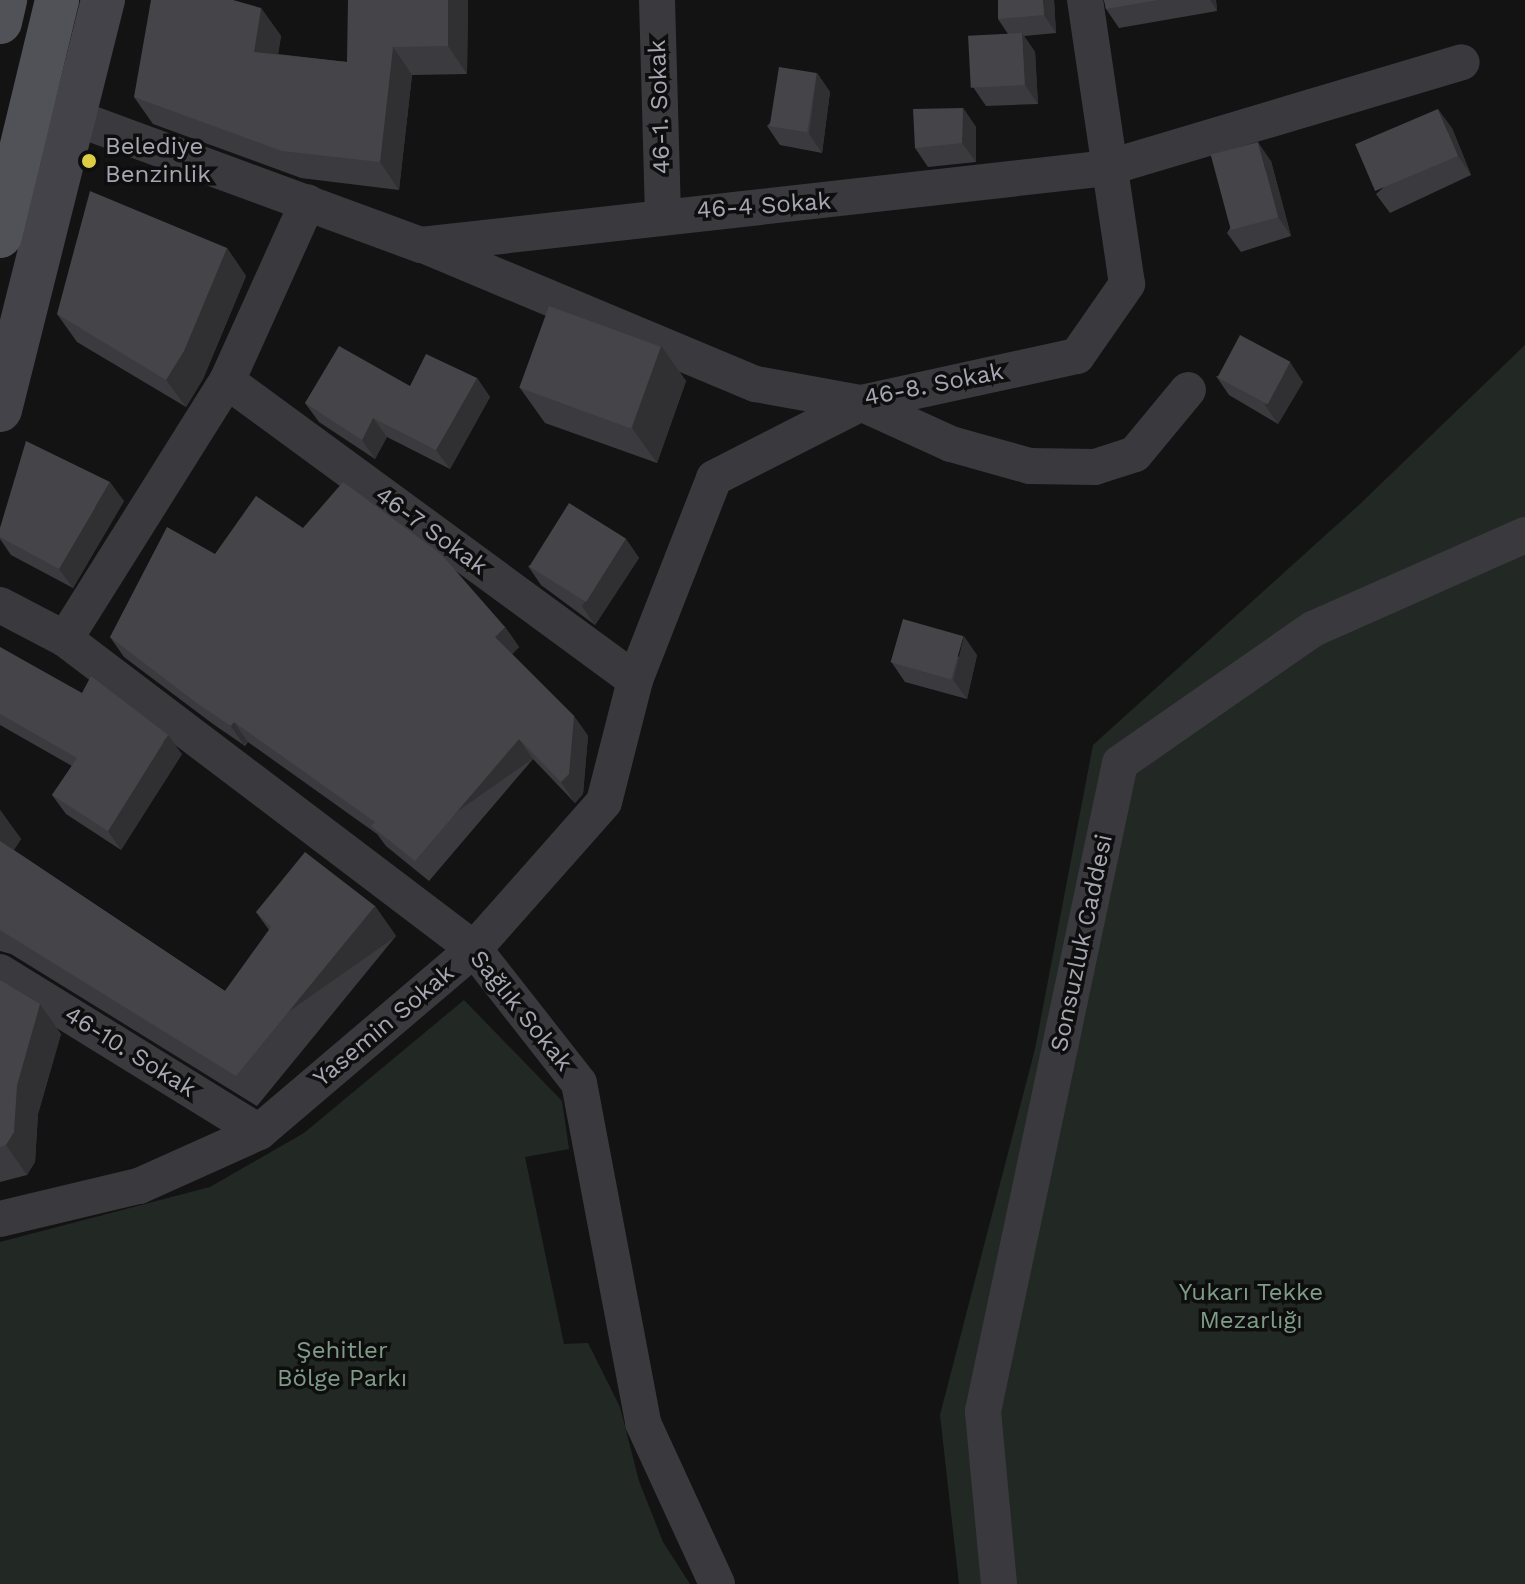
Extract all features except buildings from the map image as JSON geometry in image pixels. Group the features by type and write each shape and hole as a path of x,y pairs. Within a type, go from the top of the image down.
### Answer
{"main road":[{"path":"0,22 5,0"},
{"path":"0,236 57,0"}],"street":[{"path":"0,410 103,0"},
{"name":"46-1. Sokak","path":"657,0 663,214"},
{"name":"46-8. Sokak","path":"421,245 756,384 861,403 1077,356 1127,284 1107,168 1085,0"},
{"name":"46-4 Sokak","path":"73,117 421,245 663,214 847,200 1107,168 1462,62"},
{"path":"65,639 227,381 308,202"},
{"name":"46-7 Sokak","path":"227,381 635,680"},
{"path":"861,403 964,448 1030,466 1095,467 1135,454 1188,390"},
{"name":"Yasemin Sokak","path":"0,1219 139,1186 259,1132 474,949 604,802 635,680 714,478 861,403"},
{"name":"Sonsuzluk Caddesi","path":"999,1584 983,1411 1120,763 1313,629 1525,535"},
{"name":"Sağlık Sokak","path":"0,605 65,639 474,949 579,1083 643,1423 717,1584"},
{"name":"46-10. Sokak","path":"0,972 259,1132"}],"green space":[{"name":"Yukarı Tekke Mezarlığı","path":"1525,345 1525,1584 959,1584 940,1415 1035,1049 1093,745 1360,504"},
{"name":"Şehitler Bölge Parkı","path":"464,1000 562,1101 569,1149 525,1157 564,1344 588,1343 620,1407 639,1481 663,1542 690,1584 0,1584 0,1242 210,1187 304,1133"}],"place":[{"name":"Belediye Benzinlik","path":"89,161"}]}
